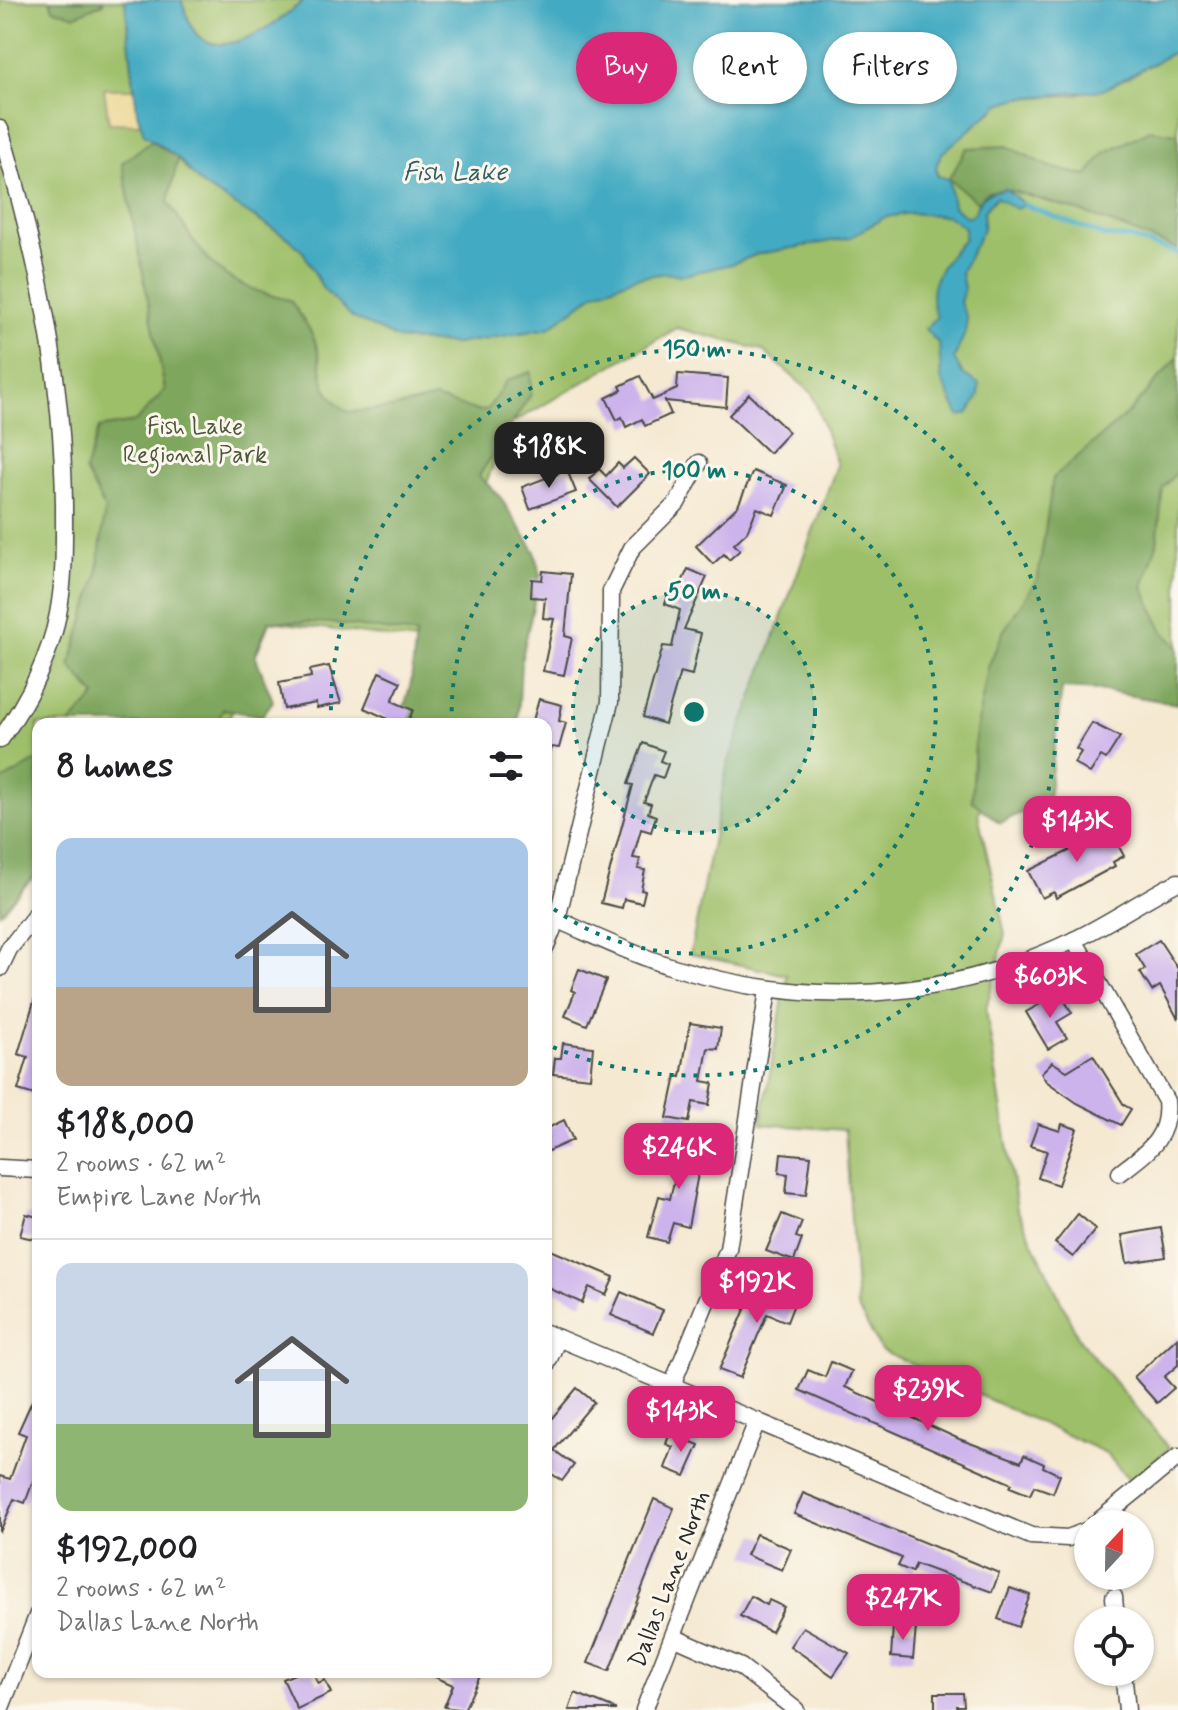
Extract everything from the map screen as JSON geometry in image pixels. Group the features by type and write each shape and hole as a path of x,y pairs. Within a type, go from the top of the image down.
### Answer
{"street":[{"path":"0,129 44,294 54,356 62,419 64,543 61,593 49,646 37,680 0,740"},
{"path":"699,463 677,503 632,548 611,591 608,618 613,660 610,702 552,917 668,966 768,990 818,995 876,994 932,987 994,973 1074,940 1178,882"},
{"path":"0,968 9,949 32,920"},
{"path":"1074,940 1166,1101 1168,1118 1160,1137 1120,1173"},
{"path":"672,1385 728,1249 768,990"},
{"path":"0,1168 32,1170"},
{"path":"552,1336 1031,1536 1074,1536"},
{"name":"Dallas Lane North","path":"644,1710 757,1421"},
{"path":"1112,1510 1178,1457"},
{"path":"1114,1597 1115,1606"},
{"path":"0,1710 32,1629"},
{"path":"673,1637 741,1667 796,1710"},
{"path":"1124,1686 1127,1710"}],"green space":[{"name":"Fish Lake Regional Park","path":"0,0 125,0 134,89 155,145 178,158 188,171 259,221 290,239 304,253 323,289 352,317 398,339 456,344 549,328 595,293 634,278 666,273 683,275 732,264 758,254 849,238 885,217 911,213 947,216 936,166 942,153 1000,104 1019,98 1075,95 1127,78 1178,50 1178,697 1028,651 978,814 1005,934 986,1009 1017,1209 1079,1339 1169,1448 1130,1481 1106,1453 881,1350 857,1307 845,1130 761,1124 787,975 690,954 727,766 837,465 812,393 762,350 677,328 509,425 423,642 270,621 230,718 32,718 32,878 0,913"},
{"path":"50,0 103,0 103,3 75,16 53,9"},
{"path":"181,0 304,0 268,27 238,41 223,44 209,42 197,35"},
{"path":"1150,130 1178,134 1178,249 1082,212 1006,189 988,192 977,202 949,179 967,148 1007,146 1050,167 1087,176 1104,153"},
{"name":"Fish Lake Regional Park","path":"151,141 178,158 168,202 193,240 229,278 245,287 290,300 314,339 325,386 348,412 393,408 435,398 478,411 487,410 507,380 531,372 531,394 479,476 500,497 535,552 540,575 521,662 518,718 402,718 411,682 416,634 330,623 269,621 255,655 273,701 262,716 223,709 219,718 76,718 96,696 70,666 97,576 105,509 85,471 99,428 135,422 165,390 122,163"},
{"path":"1178,357 1178,471 1163,488 1157,544 1143,587 1162,629 1178,648 1178,704 1099,690 1062,688 1048,800 1000,823 972,801 975,738 988,667 1004,630 1038,578 1053,478 1129,412"},
{"path":"32,763 32,878 0,913 0,782"}],"sand":[{"path":"104,89 134,89 140,124 109,123"}],"water":[{"name":"Fish Lake","path":"125,0 181,0 197,35 209,42 223,44 238,41 268,27 304,0 1178,0 1178,50 1103,90 1019,98 1000,104 942,153 936,166 937,176 949,179 953,206 967,217 974,214 985,196 1000,190 1006,189 1025,205 1016,209 996,197 984,211 983,229 961,272 964,289 960,303 967,318 965,333 954,359 963,374 979,384 979,396 968,414 959,416 941,379 939,344 925,329 937,317 932,295 937,275 964,239 964,227 947,216 911,213 885,217 849,238 758,254 732,264 683,275 666,273 634,278 595,293 549,328 456,344 398,339 352,317 323,289 304,253 290,239 202,185 178,158 144,134 137,112"}],"building":[{"path":"678,374 728,378 726,407 665,401 671,414 645,426 642,419 626,427 622,417 617,420 606,398 622,390 620,386 640,376 653,400 677,389"},
{"path":"749,394 789,432 769,453 729,415"},
{"path":"634,458 650,474 617,507 589,479 599,469 606,476 618,463 623,468"},
{"path":"567,470 576,492 530,509 522,487"},
{"path":"753,471 787,485 774,515 757,508 747,532 734,544 740,550 729,560 724,554 713,564 696,546 738,506"},
{"path":"688,569 707,577 684,629 701,633 692,675 680,672 665,724 643,717 663,646 672,647 680,610 665,604 671,588 678,591"},
{"path":"543,571 571,574 565,636 572,638 564,675 543,671 554,619 543,618 545,598 531,597 532,579 542,580"},
{"path":"329,666 341,703 317,708 316,703 284,709 279,683 311,677 310,670"},
{"path":"379,672 401,682 392,701 413,710 410,718 386,718 364,708"},
{"path":"539,699 562,705 559,721 566,723 559,748 552,747 552,718 534,718"},
{"path":"1092,723 1120,737 1106,759 1101,756 1090,773 1074,763 1081,752 1076,749"},
{"path":"643,743 664,751 660,761 668,764 663,778 654,775 644,802 651,804 648,813 656,816 651,832 641,829 633,858 640,859 638,869 645,870 642,903 624,899 622,908 601,903 633,785 628,784"},
{"path":"1088,828 1094,837 1109,828 1124,856 1113,862 1115,866 1056,898 1054,892 1042,898 1028,871 1079,846 1073,836"},
{"path":"1159,940 1178,969 1178,1019 1160,986 1152,991 1140,972 1145,969 1136,954"},
{"path":"579,969 606,980 587,1025 565,1016 575,992 571,990"},
{"path":"1060,993 1072,1013 1057,1022 1067,1038 1048,1049 1026,1012"},
{"path":"32,1008 32,1094 18,1090 28,1057 18,1054"},
{"path":"690,1023 721,1028 718,1049 708,1048 702,1081 713,1083 709,1105 693,1102 689,1122 667,1118 676,1076 681,1077"},
{"path":"563,1043 593,1047 590,1078 553,1074 555,1058 561,1058"},
{"path":"1093,1055 1124,1105 1131,1109 1121,1125 1077,1103 1046,1081 1041,1073 1052,1062 1067,1071"},
{"path":"564,1120 573,1140 552,1149 552,1126"},
{"path":"1038,1124 1060,1131 1062,1124 1077,1129 1058,1185 1038,1178 1047,1151 1030,1146"},
{"path":"682,1137 704,1142 688,1227 673,1223 667,1242 648,1237 659,1196 670,1199 677,1168 670,1166 674,1148 679,1149"},
{"path":"781,1153 811,1156 806,1195 786,1193 788,1174 779,1173"},
{"path":"26,1214 32,1216 32,1239 20,1236"},
{"path":"782,1214 802,1222 796,1237 802,1239 794,1261 766,1251"},
{"path":"1078,1214 1096,1229 1073,1257 1055,1243"},
{"path":"1161,1228 1166,1257 1127,1263 1122,1235"},
{"path":"552,1251 614,1277 606,1295 589,1287 582,1303 552,1290"},
{"path":"779,1283 799,1291 787,1322 767,1314 740,1378 719,1370 755,1286 775,1294"},
{"path":"621,1292 663,1310 653,1333 611,1315"},
{"path":"1178,1337 1178,1365 1164,1377 1174,1388 1157,1403 1134,1377"},
{"path":"831,1362 852,1371 845,1387 959,1439 1021,1462 1024,1455 1044,1464 1043,1467 1060,1475 1053,1493 1034,1486 1030,1495 1010,1487 1012,1484 799,1390 808,1370 825,1377"},
{"path":"577,1388 594,1402 554,1450 574,1465 562,1481 552,1474 552,1418"},
{"path":"32,1401 32,1484 25,1503 14,1499 0,1532 0,1476 10,1479 26,1435 18,1432"},
{"path":"670,1433 699,1445 685,1476 665,1468 673,1447 666,1444"},
{"path":"803,1493 999,1573 992,1592 916,1564 912,1572 898,1566 902,1558 794,1514"},
{"path":"654,1499 674,1508 609,1671 588,1663"},
{"path":"756,1534 791,1549 782,1570 746,1555"},
{"path":"1010,1588 1030,1595 1018,1627 998,1619"},
{"path":"751,1596 767,1605 769,1600 784,1607 771,1632 740,1616"},
{"path":"893,1626 916,1628 913,1659 891,1657"},
{"path":"803,1627 849,1653 833,1676 790,1646"},
{"path":"316,1678 318,1683 325,1680 331,1693 297,1709 283,1679"},
{"path":"437,1678 479,1678 464,1710 444,1707 453,1685"},
{"path":"575,1693 615,1709 615,1710 569,1710"},
{"path":"935,1693 963,1693 964,1706 957,1706 957,1710 935,1710"}],"waterway":[{"path":"1025,205 1105,236 1130,238 1178,253"}]}
